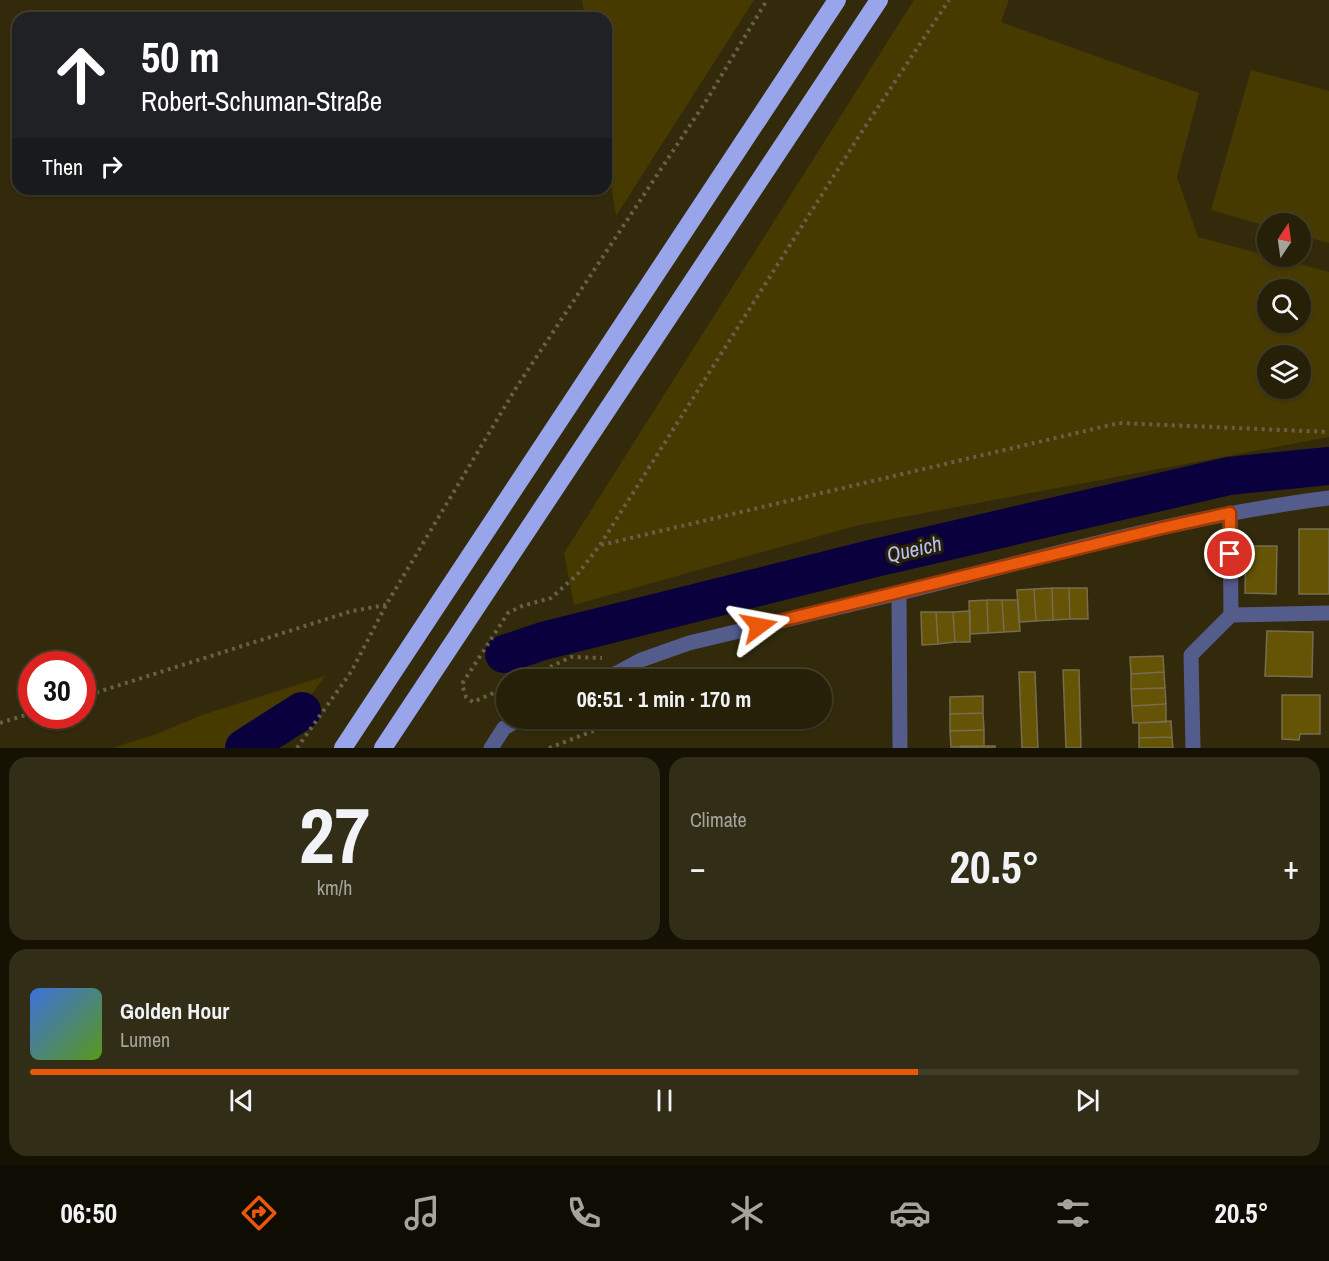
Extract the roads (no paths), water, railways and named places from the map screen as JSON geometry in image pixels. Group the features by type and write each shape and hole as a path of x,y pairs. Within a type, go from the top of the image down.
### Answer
{"highway":[{"path":"343,748 837,0"},
{"path":"383,748 879,0"}],"street":[{"path":"622,669 689,643 1162,528 1230,513 1329,498"},
{"path":"1230,513 1231,615"},
{"path":"899,593 900,748"},
{"path":"1193,748 1191,655 1231,615 1329,613"},
{"path":"490,748 503,729"}],"waterway":[{"name":"Queich","path":"504,654 543,641 875,558 1229,476 1329,466"},
{"name":"Queich","path":"244,748 302,711"}]}
